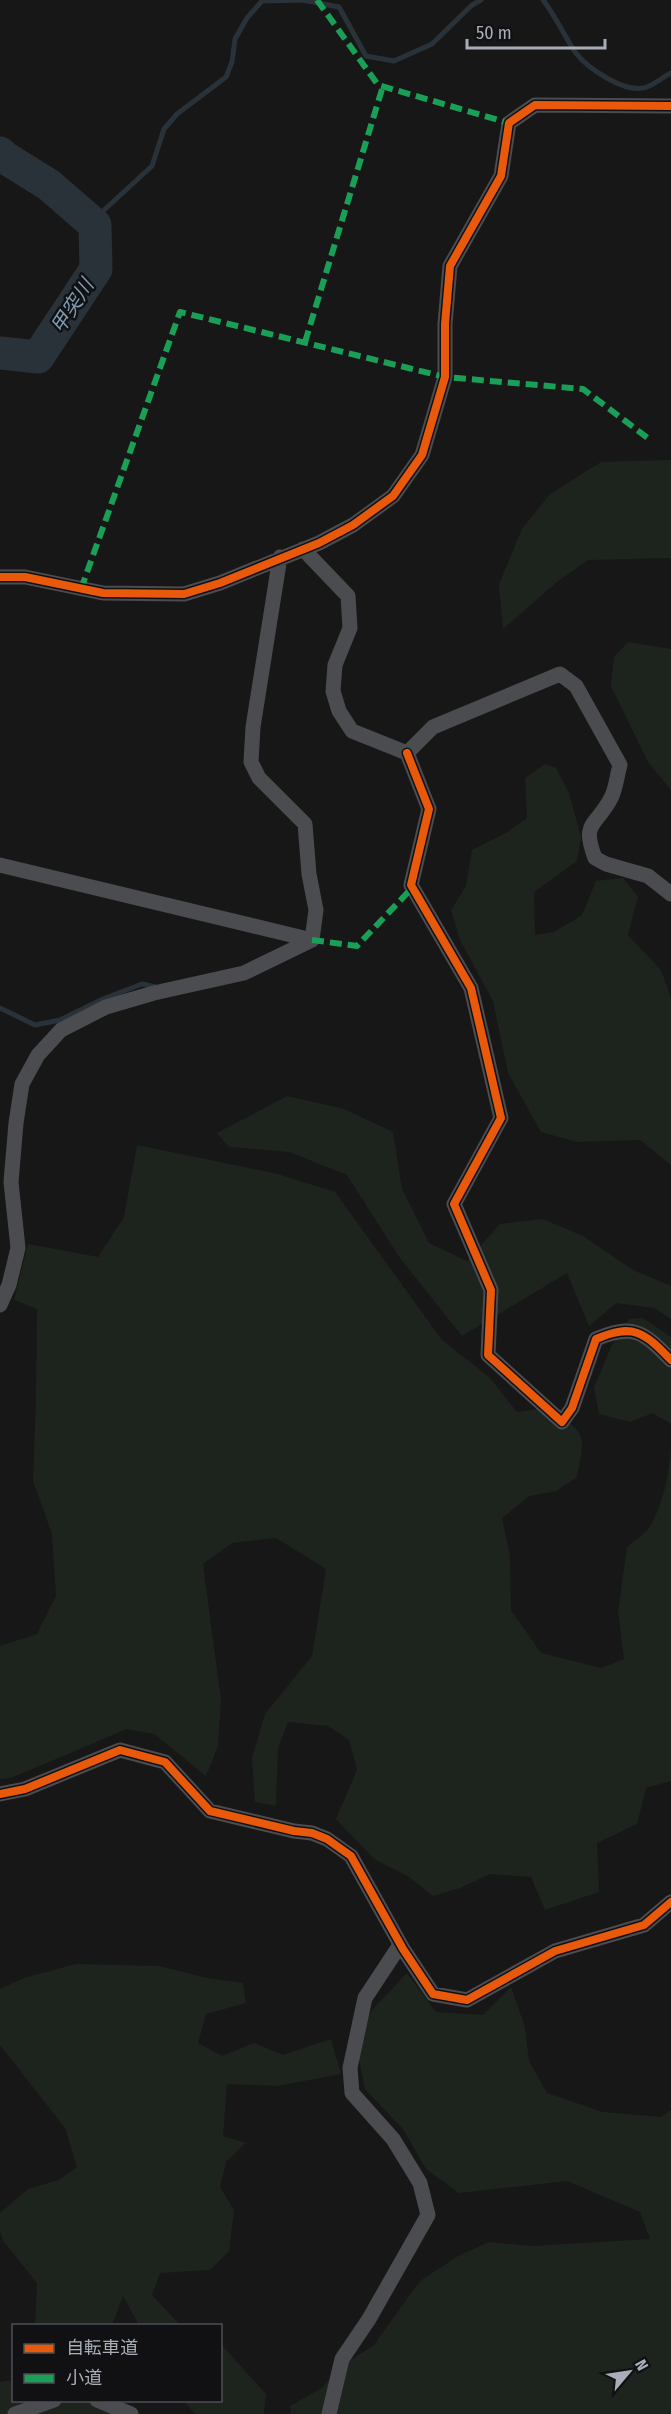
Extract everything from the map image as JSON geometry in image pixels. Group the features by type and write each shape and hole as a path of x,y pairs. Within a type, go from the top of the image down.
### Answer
{"street":[{"path":"0,577 25,578 103,593 184,594 220,583 303,549 353,525 393,496 422,455 445,377 445,324 450,266 501,176 509,123 535,105 671,106"},
{"path":"303,549 348,596 350,628 335,665 333,690 339,711 352,731 406,753 429,809 411,885 471,988 501,1118 454,1204 490,1290 488,1355 562,1422 572,1408 596,1339 616,1330 632,1331 655,1344 671,1360"},
{"path":"280,557 253,727 251,762 259,778 305,824 309,874 316,910 312,940"},
{"path":"406,753 433,727 560,674 576,686 620,765 612,797 594,821 588,839 595,858 606,864 648,876 671,894"},
{"path":"0,866 312,940"},
{"path":"0,1305 9,1285 18,1248 6,1180 22,1084 38,1055 61,1030 106,1007 244,972 312,940"},
{"path":"0,1794 25,1789 120,1750 165,1762 210,1811 294,1832 312,1833 327,1839 351,1856 400,1945 433,1994 467,2000 555,1951 644,1925 671,1902"},
{"path":"329,2414 342,2359 369,2319 428,2215 420,2183 393,2139 352,2093 350,2068 365,1998 400,1945"},
{"path":"15,2414 48,2402"},
{"path":"102,2402 131,2414"}],"shaded area":[{"path":"671,460 671,558 588,560 557,582 503,629 499,584 522,529 550,494 601,462"},
{"path":"628,642 671,649 671,790 648,762 611,686 614,657"},
{"path":"545,764 556,768 569,793 581,837 577,861 534,892 535,935 554,932 582,915 596,881 623,878 638,897 628,935 661,970 671,998 671,1165 640,1140 577,1142 541,1132 508,1073 493,1001 460,940 451,910 466,886 472,850 506,833 527,818 525,778"},
{"path":"287,1096 344,1109 393,1132 402,1189 429,1243 467,1261 500,1224 543,1219 583,1236 633,1270 671,1286 671,1319 654,1308 616,1303 589,1326 567,1273 462,1336 400,1258 347,1175 289,1152 229,1147 217,1133"},
{"path":"137,1145 278,1174 335,1192 442,1340 489,1377 517,1412 548,1408 577,1430 582,1442 582,1451 577,1477 556,1491 529,1496 502,1518 510,1556 511,1610 541,1653 601,1668 624,1659 618,1611 627,1547 647,1531 654,1519 665,1490 671,1449 671,1781 646,1788 637,1824 597,1843 599,1892 545,1910 531,1877 490,1874 460,1888 433,1896 408,1876 374,1859 336,1819 357,1770 349,1740 328,1726 288,1722 278,1748 276,1806 255,1802 252,1758 265,1714 312,1656 326,1569 276,1538 232,1543 203,1564 221,1700 218,1746 206,1776 154,1734 127,1729 11,1778 0,1779 0,1646 37,1634 56,1596 52,1534 33,1481 37,1309 14,1300 28,1244 98,1257 124,1217"},
{"path":"643,1318 671,1337 671,1424 653,1413 630,1422 599,1414 594,1388 610,1349 629,1319"},
{"path":"76,1964 159,1966 207,1978 243,1983 246,2003 206,2014 198,2043 222,2056 254,2043 283,2055 331,2039 341,2074 277,2086 227,2084 223,2136 246,2143 226,2162 220,2187 234,2210 229,2251 210,2270 160,2273 152,2295 179,2324 138,2324 123,2296 112,2324 35,2324 37,2283 4,2242 0,2232 0,2213 28,2189 59,2180 77,2167 65,2128 0,2045 0,1989 24,1978"},
{"path":"407,1973 436,2012 483,2015 511,1987 525,2027 529,2061 547,2093 603,2112 661,2117 671,2110 671,2414 291,2414 290,2406 322,2388 338,2368 373,2346 420,2281 458,2256 489,2242 532,2246 650,2239 640,2212 567,2181 459,2193 426,2169 403,2129 365,2089 357,2049 371,2011"},
{"path":"222,2345 266,2394 264,2414 195,2414 185,2402 222,2402"},
{"path":"12,2380 12,2402 119,2402 123,2414 0,2414 0,2382"}],"waterway":[{"path":"91,222 152,166 164,129 177,114 226,77 232,62 235,39 247,18 262,1 303,0 339,7 366,56 394,61 432,44 472,5 481,0"},
{"path":"543,0 575,52 588,65 618,84 638,88 647,87 671,73"},
{"name":"甲突川","path":"0,153 49,185 95,225 96,269 38,357 0,353"},
{"path":"0,1008 35,1025 60,1020 103,999 142,984 156,987"}],"marked path":[{"path":"317,0 378,85 509,123"},
{"path":"305,342 383,86"},
{"path":"81,589 180,312 445,377 583,389 649,439"},
{"path":"312,940 357,946 412,888"}],"cycle path":[{"path":"0,577 25,577 103,593 184,594 220,583 319,543 353,525 393,496 422,455 445,377 445,324 450,266 501,176 509,123 535,105 671,106"},
{"path":"407,753 429,809 411,885 471,988 501,1118 454,1204 491,1290 488,1355 562,1422 572,1408 596,1339 620,1332 637,1333 653,1343 671,1360"},
{"path":"0,1794 25,1789 120,1750 165,1762 210,1811 294,1831 312,1833 327,1839 351,1856 403,1949 433,1994 467,2000 555,1951 644,1925 671,1902"}]}
